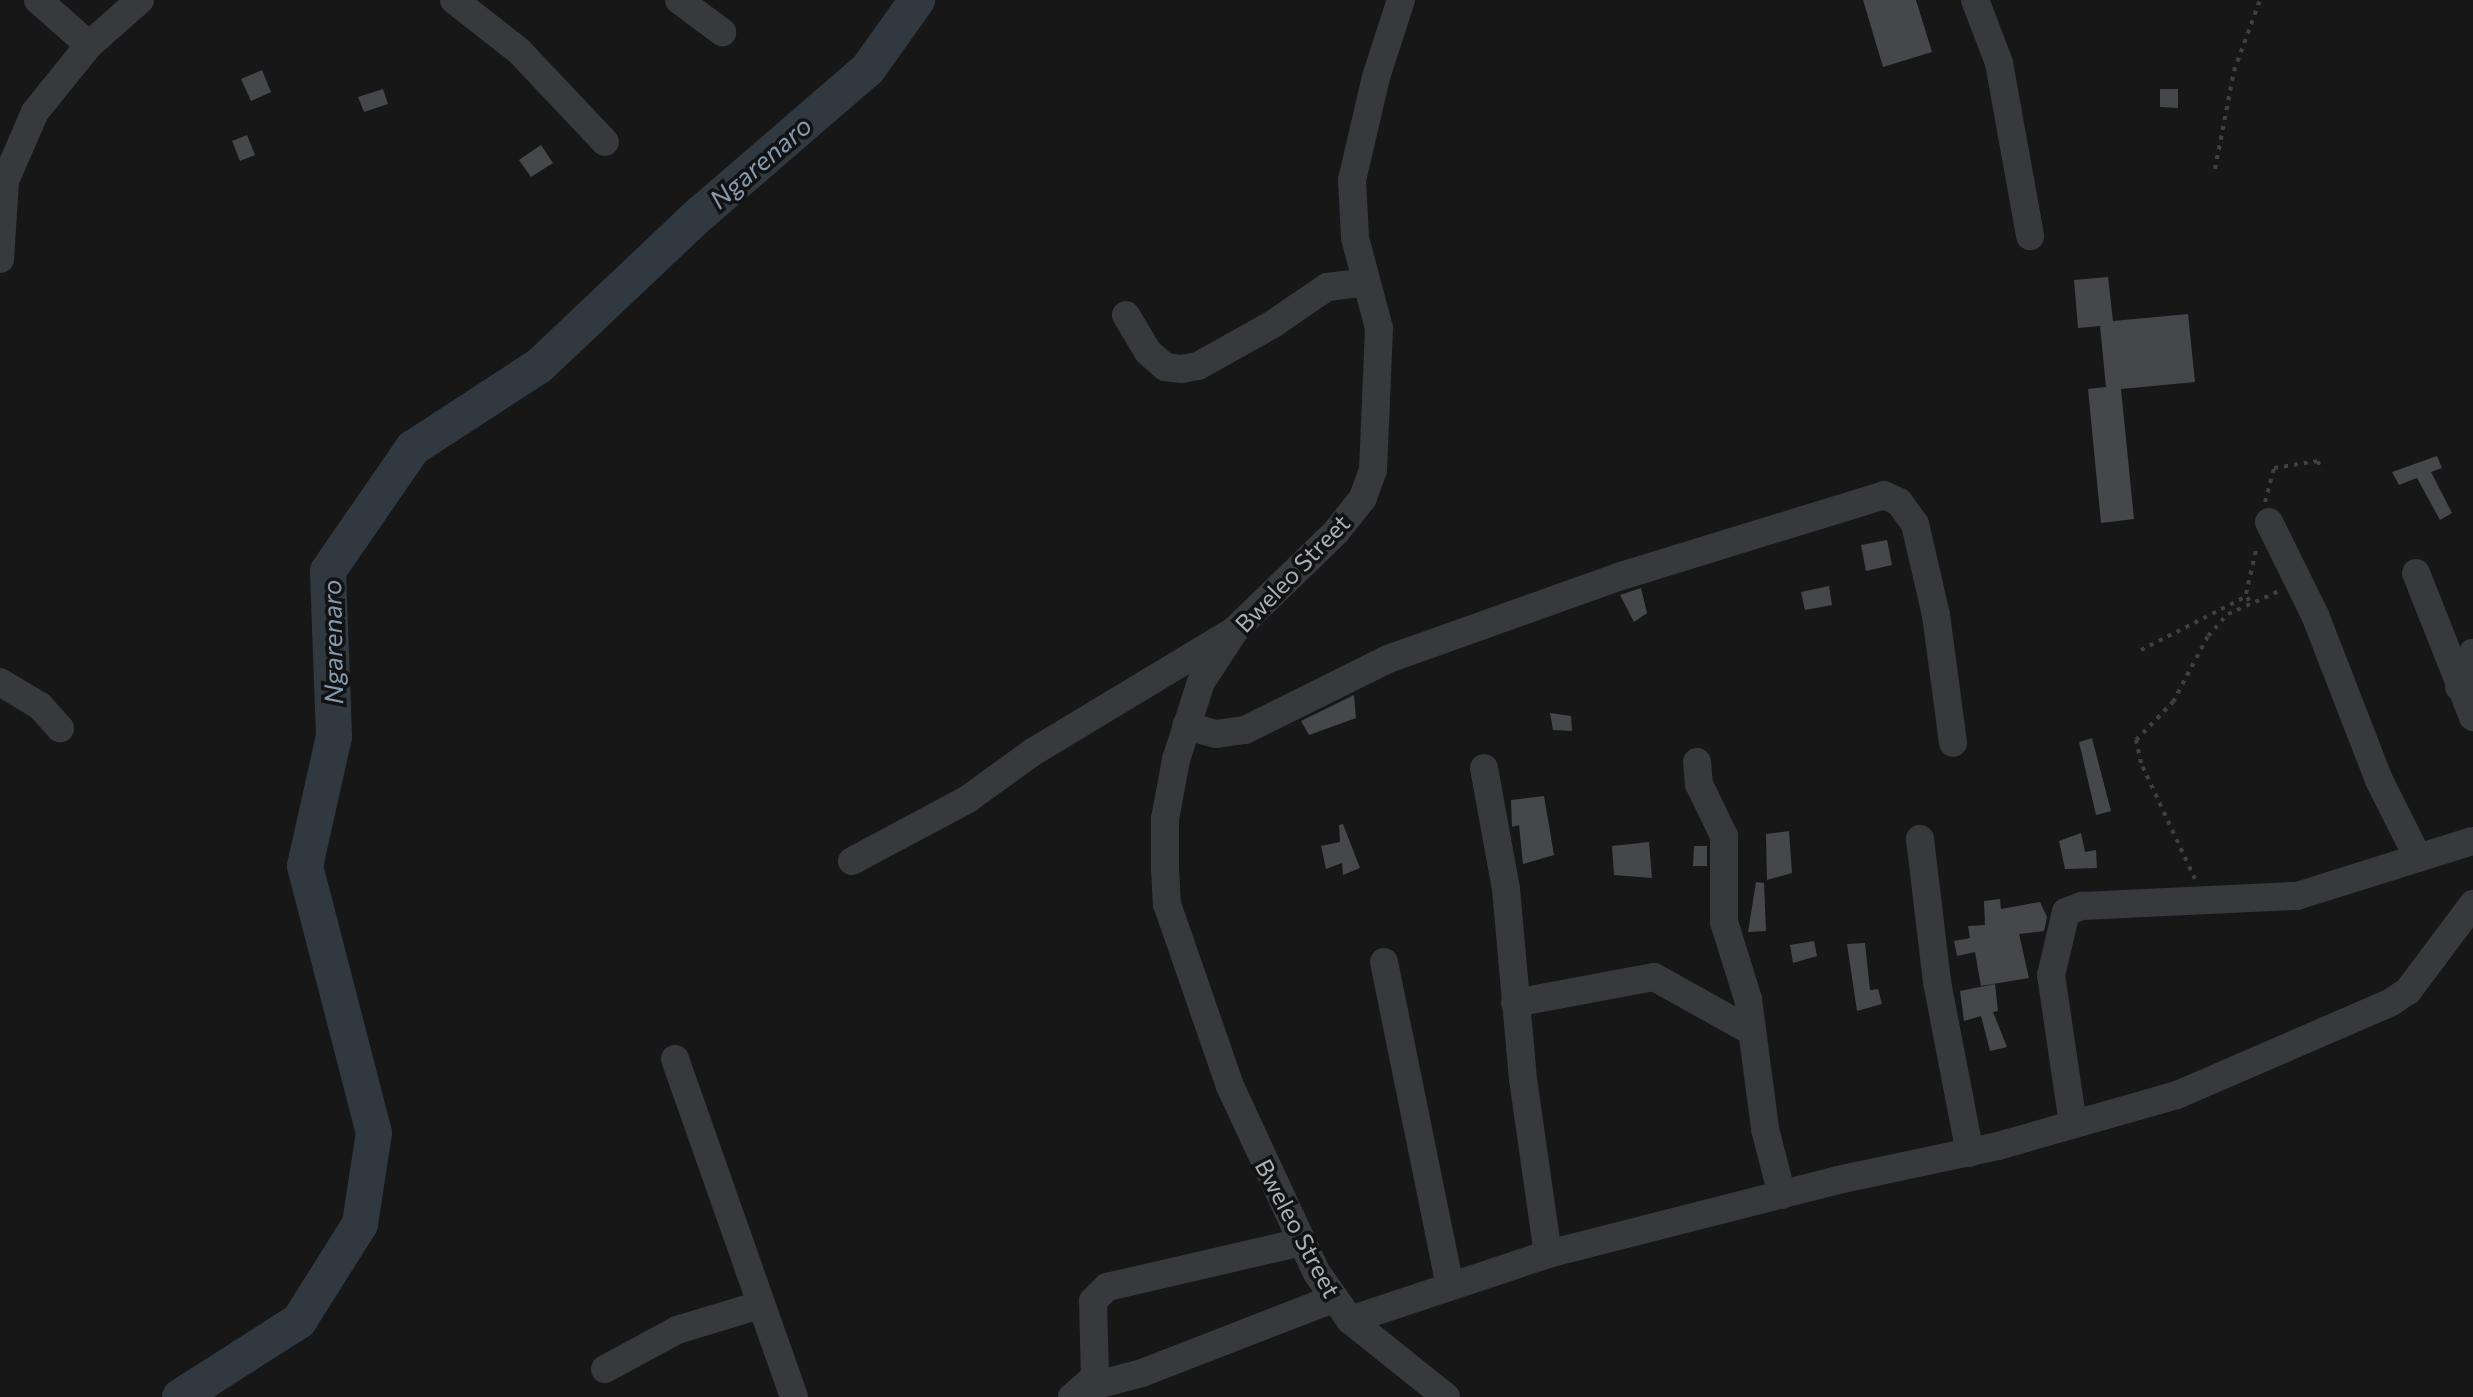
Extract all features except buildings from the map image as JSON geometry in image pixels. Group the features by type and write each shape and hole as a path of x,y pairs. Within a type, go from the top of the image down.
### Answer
{"street":[{"path":"38,0 89,45"},
{"path":"0,259 5,181 17,147 35,112 89,45 140,0"},
{"path":"454,0 519,51 605,142"},
{"path":"679,0 722,32"},
{"name":"Bweleo Street","path":"1401,0 1376,77 1352,180 1355,238 1379,328 1373,470 1363,498 1336,532 1235,630 1201,682 1186,726 1165,819 1167,904 1242,1117 1302,1242 1341,1310 1446,1397"},
{"path":"1975,0 1999,63 2030,236"},
{"path":"1126,315 1148,352 1165,367 1182,369 1198,366 1273,324 1327,287 1366,282"},
{"path":"1186,726 1216,734 1245,730 1388,659 1618,577 1884,495 1899,502 1915,524 1936,615 1953,743"},
{"path":"2269,522 2302,588 2379,780 2418,858"},
{"path":"2416,573 2473,717"},
{"path":"852,861 968,799 1033,752 1235,630"},
{"path":"2459,687 2473,653"},
{"path":"0,682 40,706 60,728"},
{"path":"1697,762 1699,784 1724,836 1724,922 1748,999 1765,1129 1782,1195"},
{"path":"1484,768 1506,889 1515,1003 1548,1254"},
{"path":"1920,839 1942,1011 1970,1153"},
{"path":"2073,1124 2051,975 2066,912 2082,906 2206,903 2297,896 2473,841"},
{"path":"1079,1393 1341,1310 1450,1286 1548,1254 1782,1195 1970,1153 2177,1095 2378,1010 2408,991 2471,911"},
{"path":"1384,962 1450,1286"},
{"path":"1515,1003 1654,977 1751,1031"},
{"path":"675,1059 794,1397"},
{"path":"1079,1393 1095,1377 1097,1360 1093,1301 1107,1287 1302,1242"},
{"path":"605,1369 677,1330 760,1305"}],"path":[{"path":"2215,169 2234,71 2260,0"},
{"path":"2206,903 2141,763 2136,740 2173,702 2208,636 2228,614 2264,594 2302,588"},
{"path":"2141,650 2247,596"}],"waterway":[{"name":"Ngarenaro","path":"180,1397 299,1321 360,1224 374,1133 305,866 334,736 328,571 413,448 539,366 700,214 868,69 917,0"}]}
